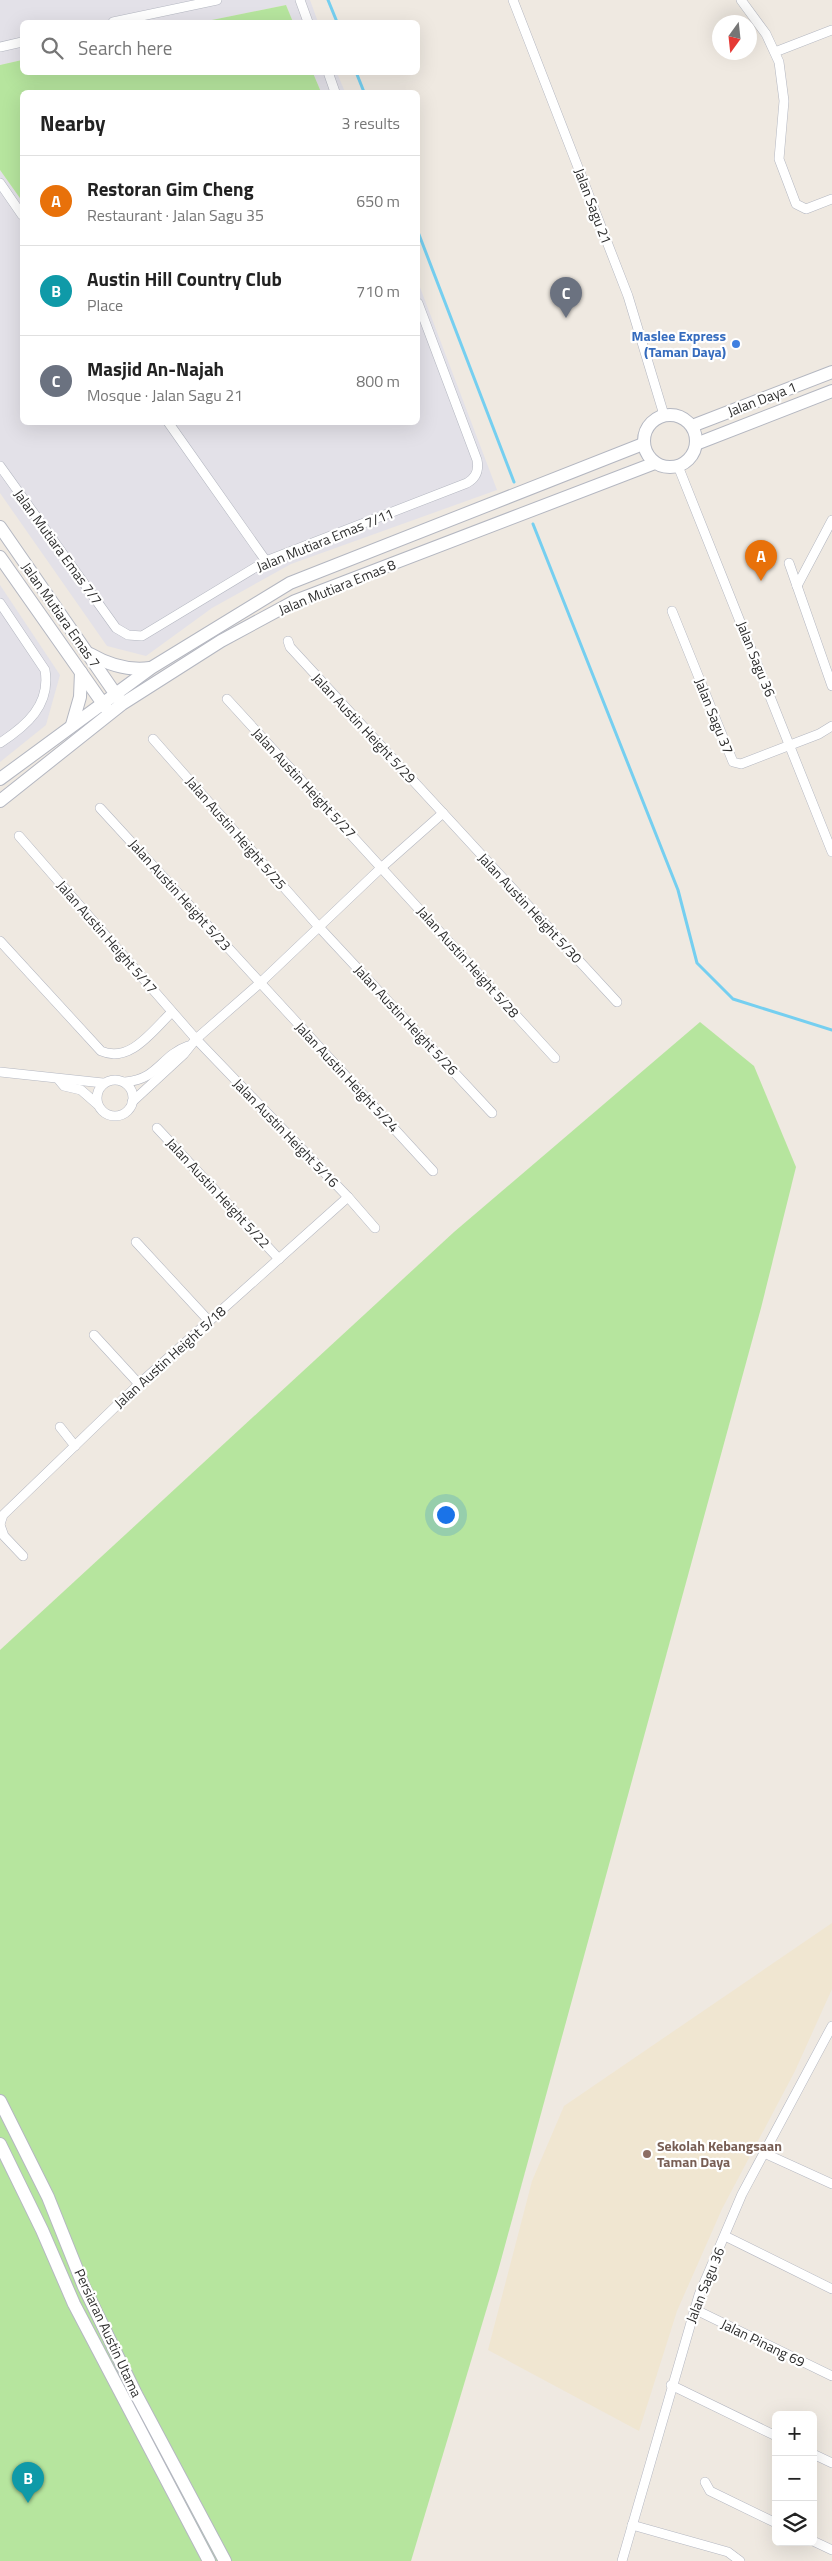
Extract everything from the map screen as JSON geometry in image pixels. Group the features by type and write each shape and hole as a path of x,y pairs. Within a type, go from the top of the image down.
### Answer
{"main road":[{"name":"Jalan Daya 1","path":"692,426 832,372"},
{"name":"Jalan Daya 1","path":"696,444 831,394"},
{"path":"664,415 680,416 692,426 696,444 690,457 678,466 670,468 655,463 645,451 643,444 646,428 657,418 664,415"},
{"name":"Jalan Mutiara Emas 8","path":"0,801 151,668 290,582 643,444"},
{"name":"Jalan Mutiara Emas 8","path":"118,698 296,601 655,463"},
{"name":"Jalan Mutiara Emas 7","path":"0,527 118,698"},
{"name":"Jalan Mutiara Emas 7","path":"0,557 106,707"},
{"path":"88,653 119,667 151,668"},
{"path":"72,725 80,697 81,672"},
{"name":"Jalan Mutiara Emas 8","path":"0,779 72,725 106,707"},
{"name":"Persiaran Austin Utama","path":"0,2101 48,2197 96,2314 136,2394 225,2561"},
{"name":"Persiaran Austin Utama","path":"0,2144 42,2230 74,2304 209,2561"}],"street":[{"path":"122,20 217,0"},
{"path":"300,0 307,20"},
{"name":"Jalan Sagu 21","path":"513,0 628,296 664,415"},
{"path":"741,0 755,16 775,52 780,67 784,101 779,159 796,204 806,209 832,199"},
{"path":"775,52 832,30"},
{"path":"0,47 20,42"},
{"path":"329,75 334,90"},
{"path":"0,183 20,212"},
{"path":"420,316 422,328"},
{"name":"Jalan Mutiara Emas 7/11","path":"116,628 136,637 149,633 266,561 461,486 475,476 478,465 422,328"},
{"path":"171,425 266,561"},
{"name":"Jalan Mutiara Emas 7/7","path":"0,466 116,628"},
{"name":"Jalan Sagu 36","path":"678,466 791,745 832,852"},
{"path":"797,586 832,520"},
{"path":"789,563 832,686"},
{"path":"0,603 45,670 47,683 44,697 35,714 20,730 0,743"},
{"name":"Jalan Sagu 37","path":"672,611 733,762 741,764 791,745"},
{"name":"Jalan Austin Height 5/29","path":"288,641 290,647 443,813"},
{"name":"Jalan Austin Height 5/27","path":"227,699 382,867"},
{"path":"791,745 819,734 832,726"},
{"name":"Jalan Austin Height 5/25","path":"153,739 319,927"},
{"name":"Jalan Austin Height 5/23","path":"100,808 260,983"},
{"path":"0,1072 59,1080 65,1078 103,1083 114,1080 125,1082 143,1080 179,1050 188,1046 260,983 382,867 443,813"},
{"name":"Jalan Austin Height 5/30","path":"443,813 617,1002"},
{"name":"Jalan Austin Height 5/17","path":"19,836 196,1039"},
{"name":"Jalan Austin Height 5/28","path":"382,867 554,1058"},
{"name":"Jalan Austin Height 5/26","path":"319,927 492,1113"},
{"path":"0,941 101,1051 110,1055 126,1052 136,1046 172,1012"},
{"name":"Jalan Austin Height 5/24","path":"260,983 434,1171"},
{"name":"Jalan Austin Height 5/16","path":"196,1039 348,1197 375,1228"},
{"path":"59,1080 64,1086 81,1090 98,1104 104,1113 116,1116 126,1112 132,1102 184,1054 188,1046"},
{"path":"125,1082 132,1091 132,1102"},
{"path":"98,1104 97,1092 103,1083"},
{"name":"Jalan Austin Height 5/22","path":"157,1128 279,1259"},
{"name":"Jalan Austin Height 5/18","path":"23,1556 4,1536 0,1524 3,1515 139,1384 348,1197"},
{"path":"136,1242 210,1321"},
{"path":"94,1335 139,1384"},
{"path":"60,1427 75,1446"},
{"name":"Jalan Sagu 36","path":"622,2561 694,2309 742,2194 832,2026"},
{"path":"764,2153 832,2184"},
{"path":"725,2236 832,2289"},
{"name":"Jalan Pinang 69","path":"694,2309 832,2376"},
{"path":"671,2385 772,2434"},
{"path":"817,2456 832,2463"},
{"path":"705,2482 710,2491 772,2521"},
{"path":"632,2525 728,2552 740,2561"},
{"path":"817,2543 832,2550"}],"shaded area":[{"path":"0,0 310,0 317,20 292,20 286,5 212,20 20,20 20,60 0,65"},
{"path":"314,75 338,75 344,90 320,90"},
{"path":"0,170 20,198 20,425 420,425 420,287 497,490 291,564 212,608 146,656 107,646 0,493"},
{"path":"0,585 60,675 46,725 0,762"},
{"name":"Sekolah Kebangsaan Taman Daya","path":"832,1923 832,1989 795,2071 722,2209 677,2311 639,2431 488,2350 532,2181 564,2106"}],"green space":[{"path":"286,5 292,20 212,20"},
{"path":"20,60 20,75 314,75 320,90 20,90 20,198 0,170 0,65"},
{"path":"700,1022 754,1066 796,1167 761,1308 498,2271 411,2561 0,2561 0,1650 454,1232"}],"waterway":[{"path":"328,0 336,20"},
{"path":"357,75 363,90"},
{"path":"420,237 514,482"},
{"path":"533,524 678,890 697,963 733,999 832,1030"}],"place":[{"name":"Masjid An-Najah","path":"566,318"},
{"name":"Maslee Express (Taman Daya)","path":"736,344"},
{"name":"Restoran Gim Cheng","path":"761,581"},
{"name":"Sekolah Kebangsaan Taman Daya","path":"647,2154"},
{"name":"Austin Hill Country Club","path":"28,2503"}]}
